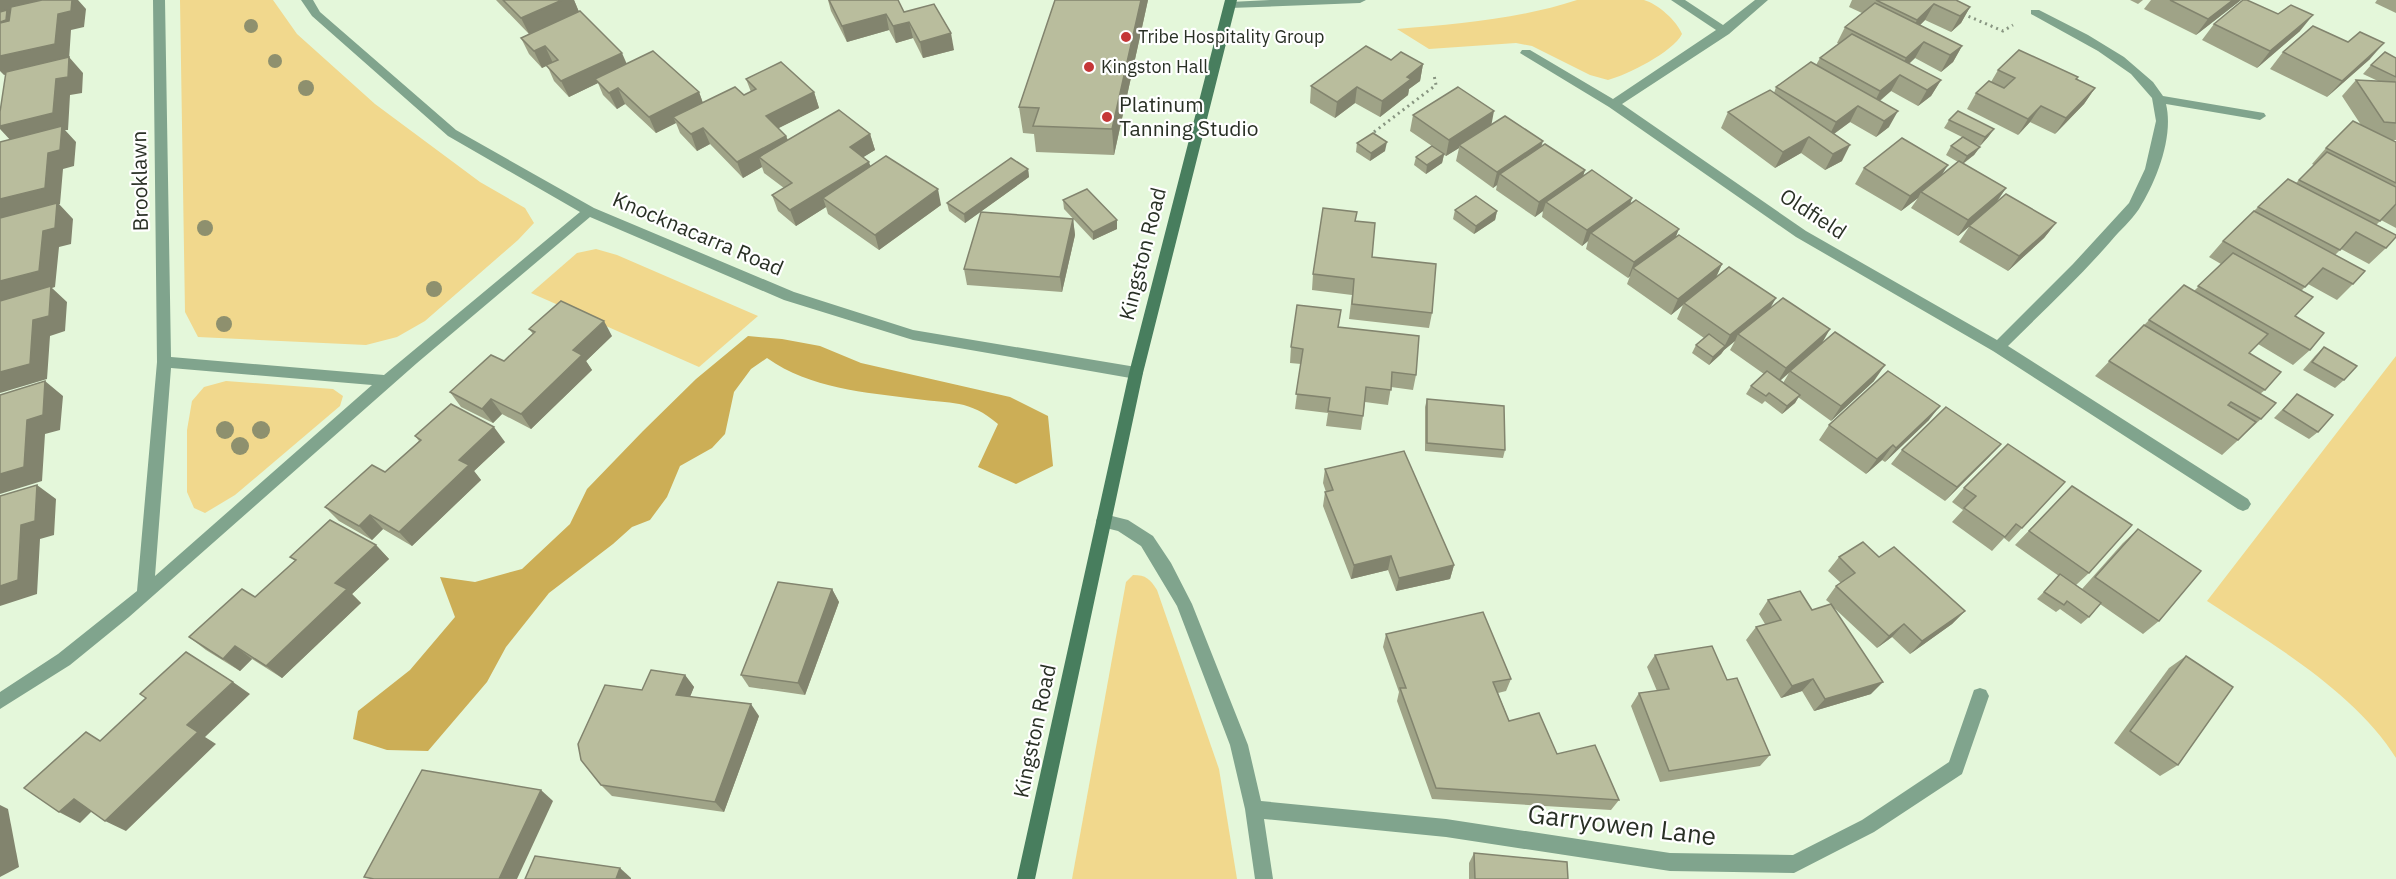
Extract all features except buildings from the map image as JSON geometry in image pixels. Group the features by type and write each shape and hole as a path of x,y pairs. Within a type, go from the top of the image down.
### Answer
{"main road":[{"name":"Kingston Road","path":"1026,879 1136,373 1230,3"}],"street":[{"name":"Brooklawn","path":"145,593 164,362 159,0"},
{"name":"Knocknacarra Road","path":"306,0 316,14 452,133 590,210 789,296 866,321 913,335 1136,373"},
{"path":"1230,3 1360,0"},
{"path":"1677,0 1725,30"},
{"path":"1613,104 1725,30 1762,0"},
{"path":"1998,347 2064,282 2135,206 2159,146 2162,118 2159,99 2148,84 2128,67 2095,45 2035,12"},
{"name":"Oldfield","path":"1526,53 1613,104 1801,234 1998,347 2243,504"},
{"path":"2159,99 2260,116"},
{"path":"0,701 99,632 386,381 590,210"},
{"path":"164,362 386,381"},
{"path":"1104,521 1122,525 1147,541 1184,604 1239,745 1254,809 1264,879"},
{"name":"Garryowen Lane","path":"1254,809 1446,828 1670,862 1794,864 1868,826 1956,768 1980,696"}],"path":[{"path":"1960,13 2003,31 2035,12"},
{"path":"1374,132 1436,85 1434,75"}],"shaded area":[{"path":"180,0 273,0 297,34 375,104 480,182 525,208 534,223 518,240 425,321 397,337 366,345 198,337 185,312"},
{"path":"1577,0 1644,0 1666,14 1682,34 1660,55 1608,80 1590,75 1532,46 1516,43 1429,49 1397,29 1511,16"},
{"path":"596,249 617,255 758,316 699,367 531,293 577,253"},
{"path":"748,336 820,346 861,363 1010,397 1048,416 1053,466 1016,484 978,467 998,424 978,410 959,404 838,388 802,376 767,358 751,369 734,392 725,434 712,448 680,466 667,497 650,520 632,527 549,593 506,647 487,682 428,751 387,750 353,739 358,711 410,670 455,617 440,577 475,582 522,569 570,524 587,489 643,431 696,379"},
{"path":"2396,356 2396,758 2379,734 2335,691 2285,652 2207,601"},
{"path":"226,381 333,389 343,396 340,406 235,495 205,513 194,508 187,492 187,430 192,401 204,387"},
{"path":"1133,575 1147,578 1157,590 1219,769 1237,879 1072,879 1126,582"}],"place":[{"name":"Tribe Hospitality Group","path":"1126,37"},
{"name":"Kingston Hall","path":"1089,67"},
{"name":"Platinum Tanning Studio","path":"1107,117"}]}
